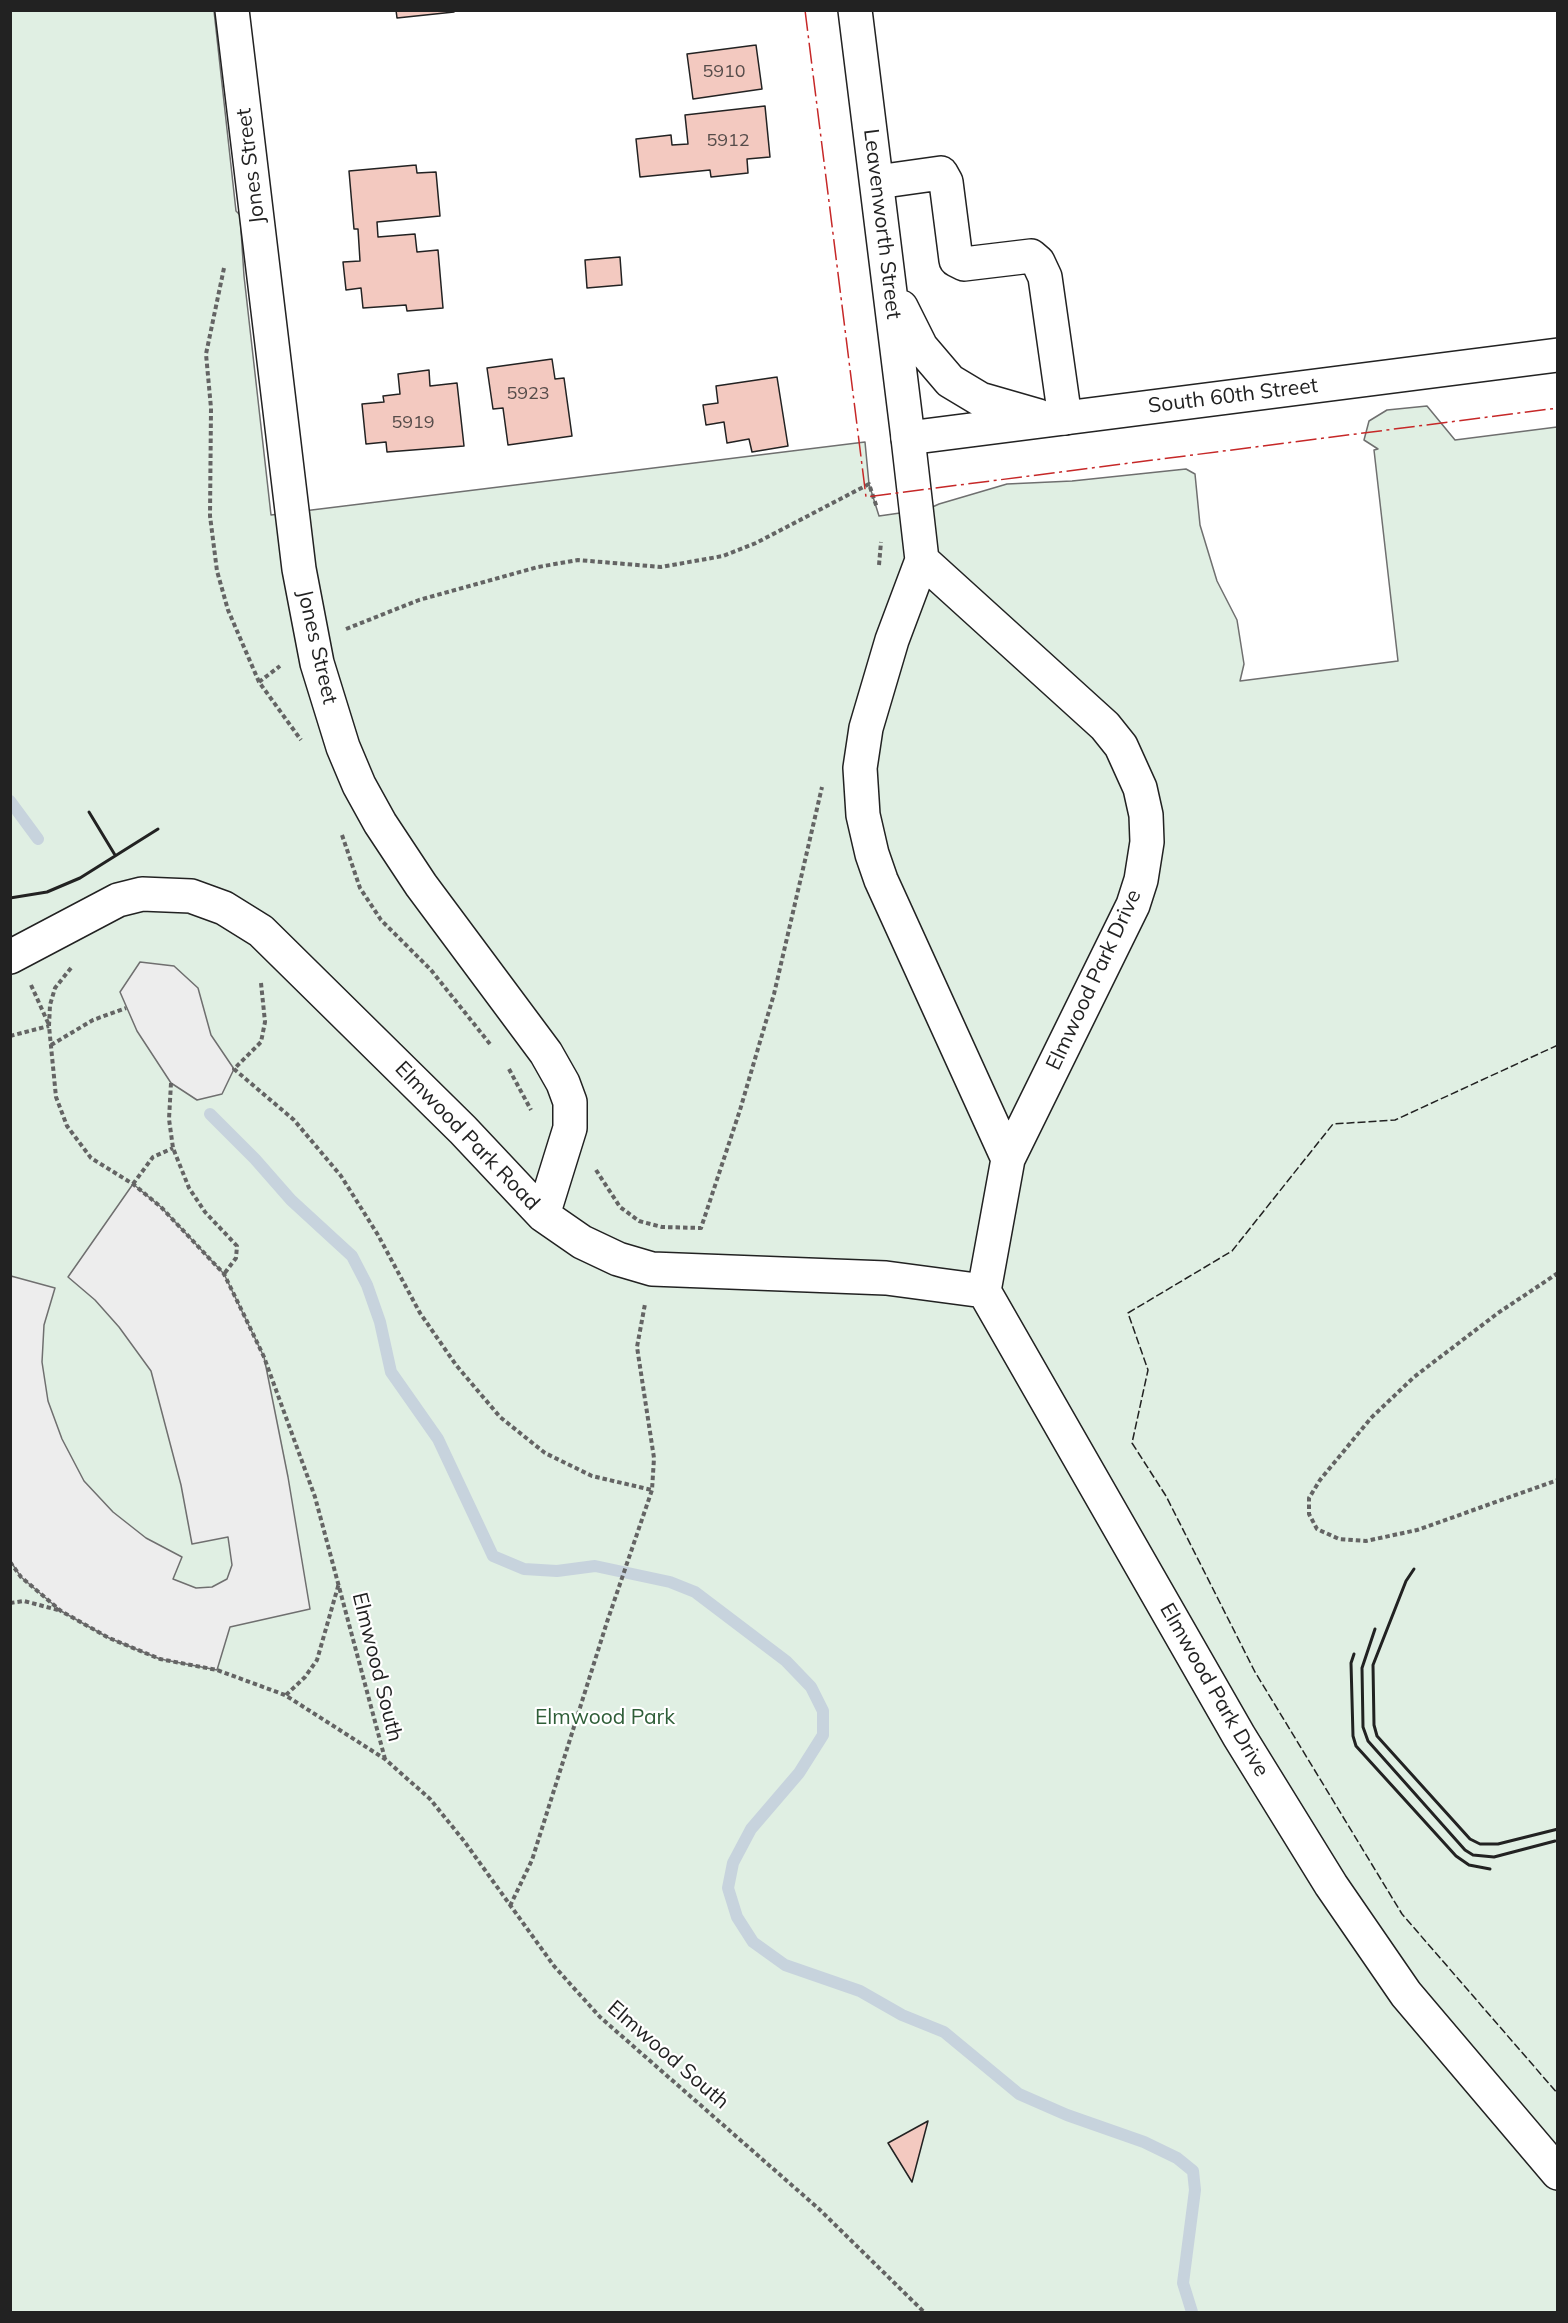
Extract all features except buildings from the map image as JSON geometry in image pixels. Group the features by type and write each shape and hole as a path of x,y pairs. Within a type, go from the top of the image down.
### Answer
{"street":[{"name":"Jones Street","path":"232,10 299,569 313,643 343,747 359,785 380,823 422,885 546,1053 563,1083 570,1102 570,1128 543,1215"},
{"name":"Leavenworth Street","path":"855,10 908,438"},
{"path":"877,182 941,173 946,182 956,260 964,264 1031,256 1038,262 1045,277 1058,419 980,399 950,381 921,346 889,280"},
{"name":"South 60th Street","path":"908,438 1557,355"},
{"path":"908,438 922,560 892,640 866,729 860,768 863,815 881,880 1008,1159"},
{"name":"Elmwood Park Drive","path":"922,560 1105,726 1121,747 1140,788 1146,815 1147,842 1141,880 1133,905 1008,1159 984,1290 1239,1737 1331,1885 1406,1994 1557,2173"},
{"name":"Elmwood Park Road","path":"10,957 118,900 142,894 191,896 224,908 261,931 462,1130 543,1215 582,1242 618,1259 652,1269 863,1277 984,1290"}],"path":[{"path":"226,259 206,354 211,408 210,516 217,571 228,610 259,682 295,653 313,643 420,600 538,567 578,560 661,567 723,556 756,543 869,484 879,516"},
{"path":"877,575 881,537"},
{"path":"662,1227 701,1228 740,1110 774,994 825,775"},
{"name":"Elmwood South","path":"75,964 55,988 50,1005 49,1026 56,1097 67,1126 91,1158 133,1184 161,1207 224,1274 264,1357 315,1497 385,1759 430,1799 464,1840 554,1966 600,2017 819,2209 924,2313"},
{"path":"260,974 265,1022 261,1042 234,1069 294,1120 341,1176 378,1235 420,1313 456,1365 500,1417 545,1453 592,1476 652,1490"},
{"path":"51,1045 93,1020 126,1008"},
{"path":"10,1036 49,1026"},
{"path":"171,1083 169,1119 173,1148 205,1212 237,1246 236,1258 224,1274"},
{"path":"133,1184 153,1157 173,1148"},
{"path":"1557,1273 1498,1313 1414,1377 1371,1418 1320,1480 1309,1498 1309,1514 1317,1528 1339,1539 1366,1541 1417,1530 1557,1480"},
{"path":"510,1907 532,1860 607,1622 652,1490 654,1458 641,1377"},
{"path":"10,1562 21,1577 61,1611 109,1638 160,1659 218,1670 285,1695 385,1759"},
{"path":"285,1695 305,1677 317,1660 339,1582"},
{"path":"10,1603 24,1601 61,1611"}],"green space":[{"name":"Elmwood Park","path":"10,11 214,11 236,211 240,215 244,276 271,515 865,442 869,484 879,516 928,509 1007,484 1072,481 1186,469 1195,474 1200,525 1217,581 1237,620 1244,664 1240,681 1398,661 1374,450 1378,449 1364,440 1369,421 1387,410 1427,406 1455,440 1557,427 1557,2312 11,2312"}],"shaded area":[{"path":"140,962 174,966 198,988 211,1035 234,1069 222,1094 197,1100 171,1083 137,1031 120,992"},
{"path":"133,1184 161,1207 224,1274 264,1357 288,1477 310,1609 230,1627 217,1670 160,1659 109,1638 61,1611 21,1577 11,1562 11,1276 55,1288 44,1325 42,1362 48,1401 62,1439 84,1481 113,1512 146,1538 182,1557 173,1579 196,1588 212,1587 227,1579 232,1565 228,1537 192,1544 181,1485 151,1371 119,1327 95,1300 68,1277"}],"waterway":[{"path":"10,801 38,839"},
{"path":"210,1114 255,1159 291,1200 352,1256 367,1285 380,1322 391,1372 438,1439 493,1556 524,1569 557,1571 595,1566 670,1582 695,1592 786,1661 811,1687 823,1711 823,1735 799,1773 751,1829 733,1863 728,1888 737,1917 753,1942 785,1965 860,1991 902,2015 944,2032 1019,2094 1067,2115 1144,2142 1177,2158 1193,2171 1195,2190 1183,2283 1192,2312"}],"fence":[{"path":"1558,1045 1395,1120 1333,1124 1232,1251 1128,1313 1148,1370 1132,1443 1166,1496 1255,1672 1402,1914 1558,2094"}],"wall":[{"path":"89,812 115,855"},
{"path":"10,898 47,892 80,878 158,829"},
{"path":"1414,1569 1406,1581 1373,1665 1374,1725 1377,1736 1470,1839 1480,1844 1498,1844 1558,1829"},
{"path":"1375,1629 1362,1668 1363,1727 1368,1741 1465,1850 1473,1855 1494,1857 1555,1841"},
{"path":"1354,1654 1351,1663 1353,1736 1356,1746 1456,1856 1469,1865 1490,1869"}],"power":[{"path":"805,10 866,497 1558,408"}]}
